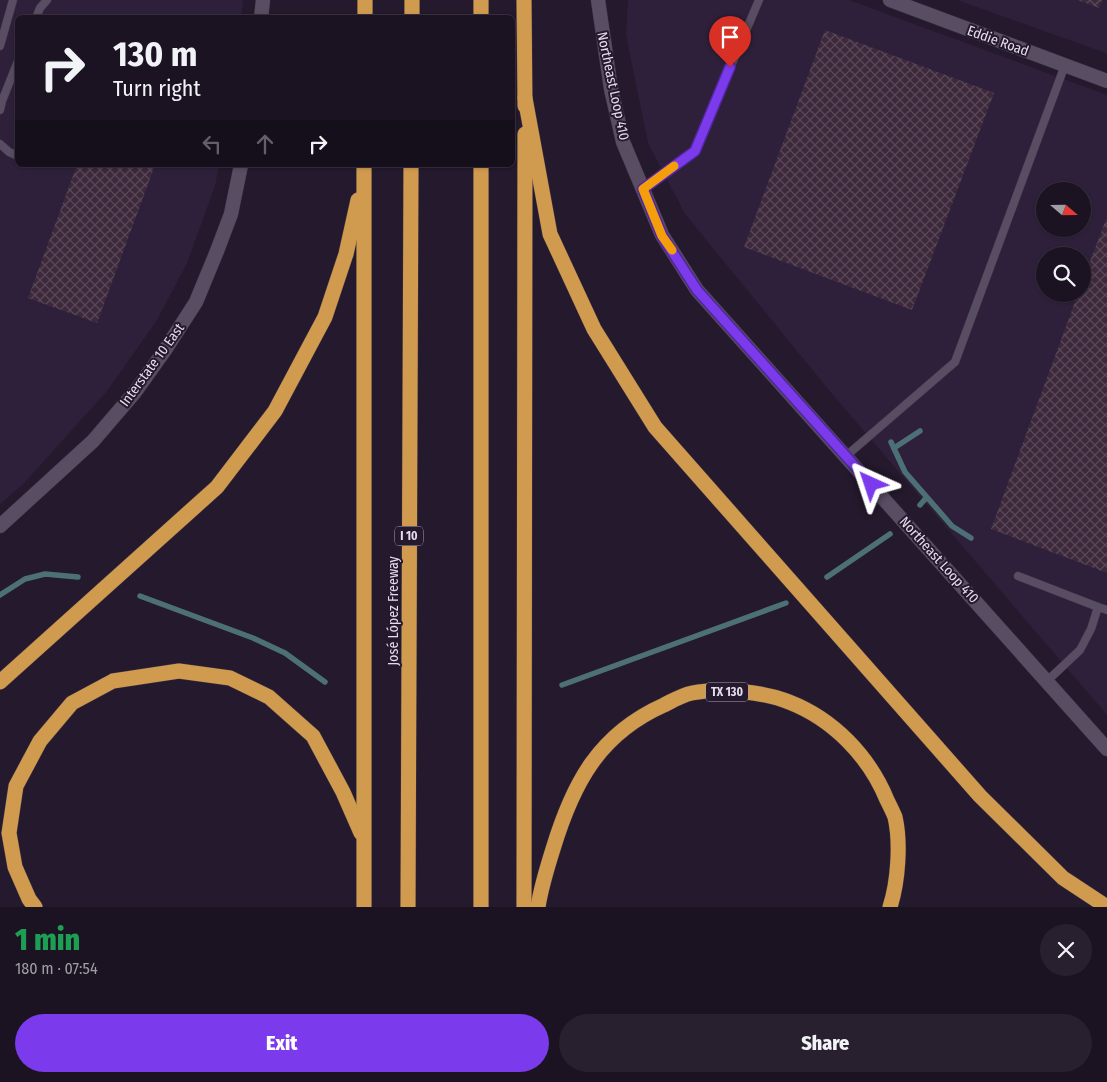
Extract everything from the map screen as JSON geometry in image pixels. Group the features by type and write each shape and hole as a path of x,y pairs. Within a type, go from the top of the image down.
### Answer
{"highway":[{"path":"365,0 365,15"},
{"path":"412,0 412,15"},
{"path":"481,0 481,15"},
{"path":"524,0 524,907"},
{"path":"524,98 550,234 594,330 655,426 980,796 1063,878 1107,907"},
{"name":"José López Freeway","path":"408,907 410,167"},
{"path":"480,907 481,167"},
{"path":"0,682 217,487 275,412 325,317 346,254 364,168"},
{"path":"364,168 364,907"},
{"path":"35,907 29,899 15,867 9,833 16,786 40,741 72,703 114,681 179,671 230,678 269,697 313,736 343,792 364,841"},
{"name":"TX 130","path":"538,907 541,889 564,814 586,768 614,736 648,712 690,693 723,691 756,694 788,701 821,718 858,751 880,783 895,818 898,854 893,899 890,907"}],"main road":[{"path":"262,15 264,0"},
{"name":"Northeast Loop 410","path":"598,0 611,88 623,142 662,236 697,290 1107,749"},
{"name":"Eddie Road","path":"890,0 1107,81"},
{"name":"Interstate 10 East","path":"0,526 93,441 135,392 165,350 196,302 231,214 241,167"}],"lane":[{"path":"0,46 4,15 13,0"},
{"path":"37,15 40,8 48,0"},
{"path":"643,189 695,151 759,0"},
{"path":"846,456 955,362 1065,65"},
{"path":"0,110 15,68"},
{"path":"0,144 15,155"},
{"path":"1018,576 1107,610"},
{"path":"1047,681 1080,650 1092,629 1098,607"}],"shaded area":[{"path":"0,0 243,0 241,15 15,15 15,167 219,167 215,186 187,263 157,320 107,391 23,484 0,504"},
{"path":"628,0 849,0 1107,95 1107,715 833,395 685,214 648,143 626,35"},
{"path":"957,0 1107,0 1107,54 1103,52"}],"building":[{"path":"1078,0 1102,0 1099,8"},
{"path":"825,30 994,93 912,310 744,247"},
{"path":"76,167 154,167 97,323 28,298"},
{"path":"1107,217 1107,573 991,529 1075,302 1091,302 1091,259"}],"waterway":[{"path":"894,448 920,431"},
{"path":"891,442 905,472 952,526 971,538"},
{"path":"920,505 926,498"},
{"path":"827,577 890,534"},
{"path":"0,595 25,579 45,574 78,577"},
{"path":"140,596 253,638 285,653 325,682"},
{"path":"562,685 786,603"}],"slow traffic":[{"path":"672,250 662,236 643,189 674,166"}],"route":[{"path":"730,67 695,151 643,189 662,236 697,290 871,484"}]}
